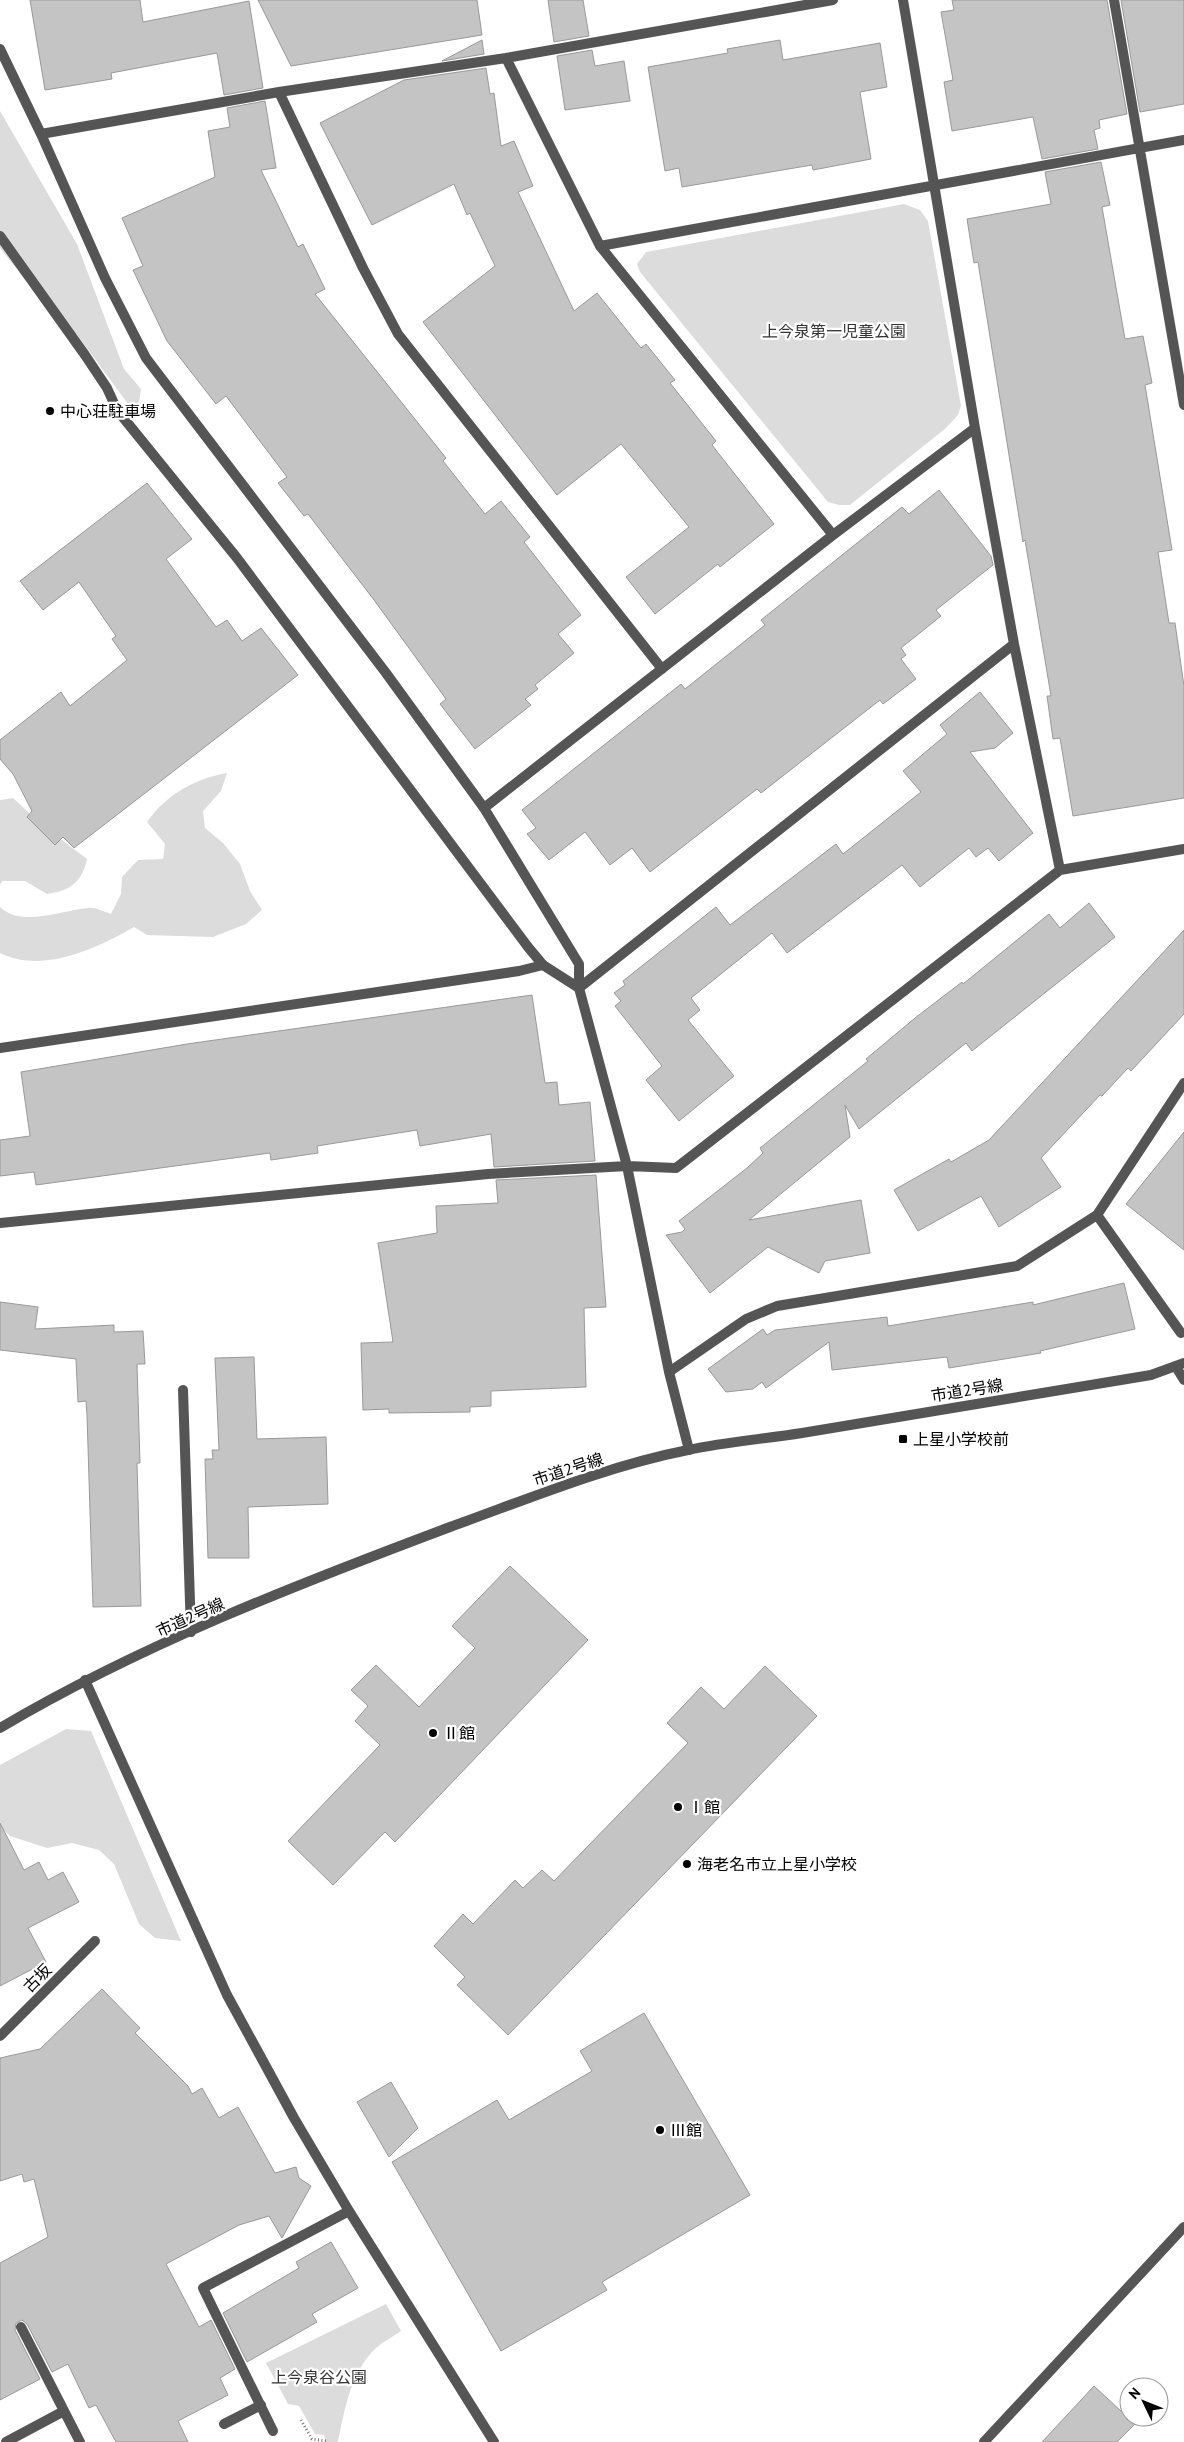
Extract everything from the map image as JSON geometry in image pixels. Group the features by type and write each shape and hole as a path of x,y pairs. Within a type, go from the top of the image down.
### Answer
{"street":[{"path":"41,134 279,92 506,58 834,0"},
{"path":"903,0 975,428 1014,644 1060,870"},
{"path":"1114,0 1184,405"},
{"path":"0,49 41,134 105,278 146,358 386,673 484,808 579,964 579,988 627,1166 669,1372 689,1450"},
{"path":"506,58 600,246 833,535"},
{"path":"279,92 363,268 398,334 662,669"},
{"path":"600,246 1184,140"},
{"path":"0,236 85,355 107,388 117,410 237,558 528,948 544,965 579,988"},
{"path":"484,808 833,535 975,428"},
{"path":"579,988 1014,644"},
{"path":"0,1223 488,1174 627,1166 676,1168 1060,870 1184,849"},
{"path":"0,1048 509,973 544,965"},
{"path":"669,1372 746,1319 777,1306 1017,1266 1097,1216 1184,1083"},
{"path":"1097,1216 1180,1333"},
{"path":"1180,1365 1184,1380"},
{"name":"市道2号線","path":"0,1728 85,1680 191,1632 358,1562 528,1498 635,1463 689,1450 755,1441 1132,1378 1180,1365"},
{"path":"183,1390 191,1632"},
{"path":"85,1680 227,1996 294,2118 349,2211 493,2440"},
{"name":"古坂","path":"1,2034 95,1942"},
{"path":"273,2431 203,2288 349,2211"},
{"path":"984,2442 1184,2226"},
{"path":"21,2326 80,2442"},
{"path":"224,2424 260,2405"},
{"path":"6,2442 64,2411"}],"path":[{"path":"298,2417 312,2439 326,2441"}],"green space":[{"path":"0,111 77,244 124,369 141,389 139,402 131,408 78,336 49,302 26,281 0,248"},
{"name":"上今泉第一児童公園","path":"904,204 920,210 928,221 961,406 958,415 946,428 850,505 839,505 828,502 640,272 637,264 646,252"},
{"path":"227,773 221,791 203,811 205,828 223,843 240,864 250,891 262,910 246,924 213,937 147,935 134,927 86,950 51,960 33,961 16,959 0,953 0,907 9,913 31,917 88,908 111,914 121,894 122,877 138,860 163,859 165,844 147,822 155,812 163,803 182,789 203,779"},
{"path":"13,798 42,825 87,859 82,874 68,888 47,894 25,881 2,881 0,885 0,800"},
{"path":"66,1729 91,1731 181,1941 155,1938 139,1924 114,1864 99,1850 72,1843 47,1848 10,1836 0,1826 0,1765"},
{"name":"上今泉谷公園","path":"386,2304 401,2331 378,2346 367,2358 354,2380 338,2442 326,2442 324,2435 315,2434 299,2406 288,2404 266,2363"}],"building":[{"path":"30,0 140,0 143,22 249,1 263,88 224,95 217,53 111,73 112,79 45,90"},
{"path":"258,0 477,0 482,35 291,66"},
{"path":"548,0 583,0 589,36 554,42"},
{"path":"952,0 1107,0 1127,114 1099,120 1100,128 1094,130 1098,149 1042,159 1033,117 952,131 944,82 953,80 941,12 954,10"},
{"path":"1121,0 1184,0 1184,104 1140,112"},
{"path":"482,40 484,54 442,61"},
{"path":"780,40 783,60 880,43 887,87 860,92 871,159 813,170 812,165 682,187 679,168 665,171 648,67 728,53 727,49"},
{"path":"592,50 595,66 624,61 630,101 565,110 557,56"},
{"path":"486,68 490,94 494,93 501,146 514,141 533,186 518,192 574,311 597,293 641,348 646,344 675,380 670,383 716,441 712,445 774,524 720,567 718,564 655,614 626,577 689,527 621,444 557,495 423,322 495,266 470,213 467,215 454,184 372,225 320,123 404,80"},
{"path":"265,101 276,168 261,170 298,247 303,244 325,289 315,294 446,458 443,461 485,514 501,501 530,537 524,542 581,615 558,634 574,653 535,685 538,689 525,699 531,705 475,749 440,704 446,699 374,600 308,514 304,516 278,483 287,477 226,396 216,404 167,341 133,270 143,266 122,218 215,177 208,131 230,127 227,108"},
{"path":"1101,162 1110,205 1102,207 1125,339 1143,336 1152,383 1145,385 1172,550 1158,552 1169,623 1175,623 1184,686 1184,798 1073,816 1060,738 1053,739 1047,696 1051,696 1025,540 1023,542 978,262 974,263 967,219 1051,204 1045,172"},
{"path":"147,483 192,539 166,559 216,627 227,620 242,641 261,628 298,675 74,848 63,837 55,845 27,817 32,811 13,774 0,759 0,740 61,692 70,706 127,660 112,639 116,636 79,582 43,610 20,581"},
{"path":"939,490 991,556 993,565 936,610 941,616 901,648 906,655 901,659 916,679 883,704 880,700 761,793 757,789 650,872 632,848 610,865 585,832 549,860 527,834 536,828 522,810 681,684 685,689 765,625 761,620 902,507 909,514"},
{"path":"980,692 1013,733 995,748 970,752 1033,833 999,861 988,848 976,857 969,848 920,887 902,865 787,953 772,933 691,998 700,1010 688,1020 734,1076 679,1121 646,1080 662,1066 615,1006 621,1001 614,993 625,985 623,981 716,907 730,925 836,844 843,854 921,792 903,771 947,734 940,725"},
{"path":"1089,903 1115,937 972,1051 966,1043 859,1129 845,1105 850,1137 749,1220 861,1200 870,1253 825,1261 819,1273 768,1247 710,1293 666,1235 682,1232 685,1229 679,1221 747,1168 763,1153 760,1148 868,1061 866,1059 915,1018 962,982 963,984 1049,914 1060,928"},
{"path":"1184,930 1184,1014 1131,1071 1128,1068 1102,1096 1100,1095 1041,1158 1061,1187 999,1227 981,1196 918,1231 894,1190 949,1159 951,1162 989,1140"},
{"path":"532,995 545,1083 557,1082 559,1105 590,1102 595,1161 494,1167 491,1134 420,1146 417,1130 317,1146 318,1153 271,1160 270,1153 36,1185 34,1172 0,1176 0,1140 30,1136 21,1072 187,1044"},
{"path":"1184,1132 1184,1250 1126,1204"},
{"path":"596,1175 606,1307 584,1308 586,1387 491,1391 491,1406 470,1407 470,1412 389,1413 389,1409 363,1410 361,1343 393,1342 378,1243 437,1233 436,1206 498,1203 496,1180"},
{"path":"1124,1283 1135,1329 1040,1351 1041,1353 949,1368 947,1357 832,1370 829,1342 766,1388 762,1382 753,1389 726,1392 708,1369 763,1329 767,1335 775,1330 887,1317 888,1326 1033,1302 1033,1305"},
{"path":"0,1302 38,1307 35,1329 114,1325 114,1332 143,1331 145,1364 137,1364 140,1463 137,1463 141,1606 93,1607 87,1415 86,1401 78,1402 76,1359 0,1350"},
{"path":"254,1357 257,1439 326,1437 328,1504 248,1507 249,1558 208,1558 205,1459 213,1459 212,1450 219,1450 215,1358"},
{"name":"Ⅱ館","path":"510,1566 588,1640 395,1842 385,1832 333,1885 288,1841 380,1745 355,1721 368,1706 351,1690 376,1665 419,1707 475,1648 452,1626"},
{"name":"Ⅰ館","path":"765,1666 817,1716 508,2035 457,1985 465,1977 434,1946 463,1914 473,1924 515,1880 523,1888 542,1870 554,1881 688,1743 667,1723 701,1687 724,1709"},
{"path":"0,1823 24,1870 39,1862 48,1880 63,1872 79,1902 28,1928 46,1962 0,1986"},
{"path":"102,1989 140,2028 135,2033 188,2086 192,2094 202,2088 219,2118 238,2107 275,2173 296,2167 299,2178 311,2186 282,2238 269,2216 239,2225 166,2264 199,2327 211,2320 235,2369 220,2378 228,2395 178,2421 188,2442 116,2442 96,2405 89,2408 68,2364 52,2372 27,2324 22,2320 16,2323 15,2330 40,2379 0,2400 0,2263 48,2237 34,2179 24,2182 22,2174 0,2181 0,2058 40,2049"},
{"path":"644,2013 750,2195 602,2282 607,2290 501,2351 392,2162 497,2100 509,2120 592,2071 580,2051"},
{"path":"391,2082 418,2128 389,2157 357,2102"},
{"path":"331,2242 358,2288 312,2314 317,2322 247,2362 223,2313 299,2268 296,2262"},
{"path":"1094,2386 1119,2409 1119,2427 1132,2427 1117,2442 1042,2442"}],"place":[{"name":"中心荘駐車場","path":"50,411"},
{"name":"上星小学校前","path":"903,1439"},
{"name":"Ⅱ館","path":"433,1733"},
{"name":"Ⅰ館","path":"678,1807"},
{"name":"海老名市立上星小学校","path":"687,1864"},
{"name":"Ⅲ館","path":"660,2130"}]}
